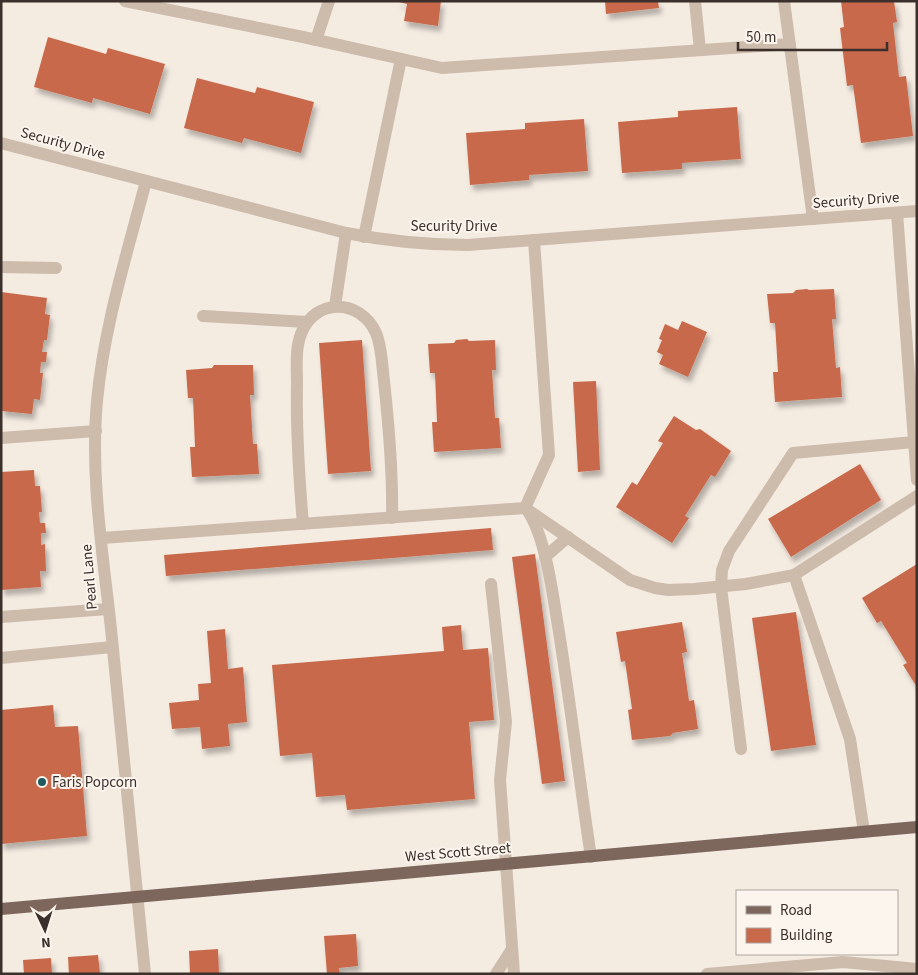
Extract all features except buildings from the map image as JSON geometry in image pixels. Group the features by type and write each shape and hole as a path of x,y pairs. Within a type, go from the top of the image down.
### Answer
{"main road":[{"name":"West Scott Street","path":"1,910 917,827"}],"street":[{"path":"125,1 442,68 790,44"},
{"path":"316,40 329,1"},
{"path":"695,1 700,50"},
{"path":"784,1 813,219"},
{"path":"364,237 401,59"},
{"name":"Security Drive","path":"1,144 346,233 397,242 468,245 917,211"},
{"name":"Pearl Lane","path":"145,974 108,609 96,469 96,431 100,374 107,336 146,181"},
{"path":"897,213 917,480"},
{"path":"334,306 346,233"},
{"path":"525,508 549,455 534,240"},
{"path":"1,267 56,268"},
{"path":"303,524 296,391 298,346 301,333 307,322 322,310 334,306 349,308 360,314 370,323 378,340 388,420 392,518"},
{"path":"203,316 307,322"},
{"path":"1,438 96,431"},
{"path":"741,750 721,588 722,570 728,551 794,453 914,442"},
{"path":"102,538 525,508 630,580 642,585 668,590 721,588 794,575 917,496"},
{"path":"525,508 534,526 545,557 562,655 591,857"},
{"path":"545,557 568,537"},
{"path":"794,575 850,739 864,832"},
{"path":"491,584 506,722 500,780 514,974"},
{"path":"1,617 108,609"},
{"path":"1,658 112,647"},
{"path":"496,974 512,949"},
{"path":"707,974 843,962 917,969"}],"place":[{"name":"Faris Popcorn","path":"42,782"}]}
